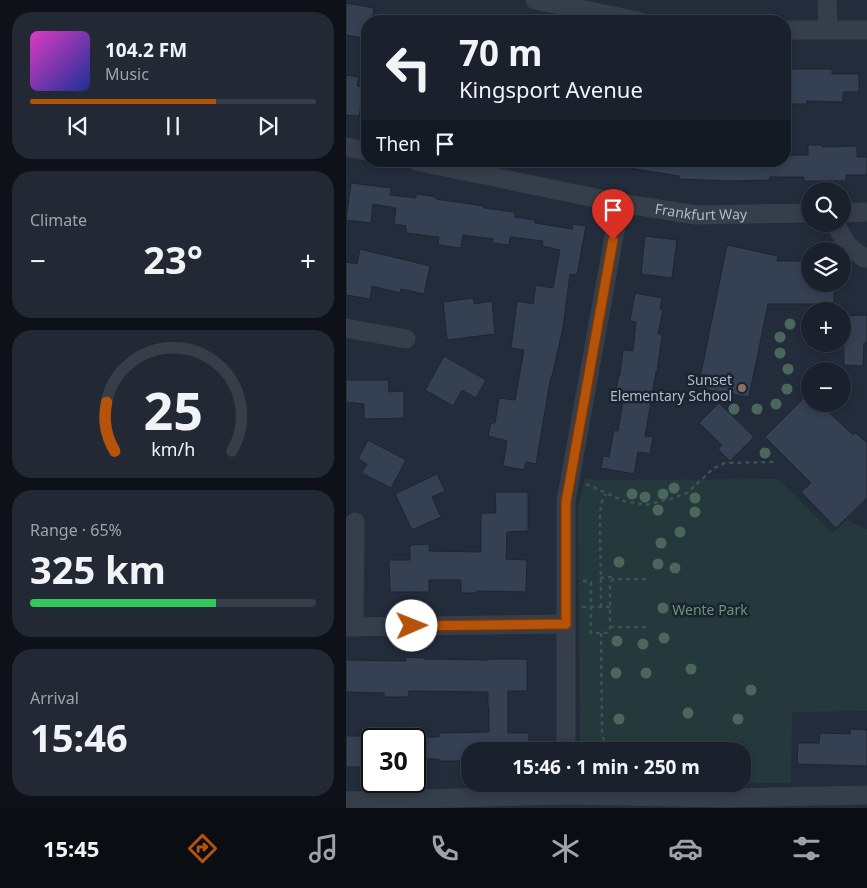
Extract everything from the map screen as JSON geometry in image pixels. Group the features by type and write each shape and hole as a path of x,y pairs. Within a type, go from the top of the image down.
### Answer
{"street":[{"path":"534,0 614,8 627,15"},
{"path":"827,0 828,29"},
{"path":"791,30 867,30"},
{"path":"346,147 361,150"},
{"name":"Frankfurt Way","path":"445,167 620,203 696,215 801,213"},
{"path":"566,742 566,502 620,203"},
{"path":"851,213 867,212"},
{"path":"840,232 848,246 864,258 867,258"},
{"path":"346,328 406,339"},
{"path":"354,522 350,626 566,624"},
{"path":"346,801 511,792"},
{"path":"600,792 724,803 867,795"}],"path":[{"path":"582,482 624,502 646,505 687,494 714,468 725,463 774,462"},
{"path":"600,607 600,515 601,503 606,494"},
{"path":"600,578 648,580"},
{"path":"579,581 591,582 591,633 601,633 610,631 610,584 615,579"},
{"path":"585,607 610,607"},
{"path":"610,627 647,627"},
{"path":"601,633 602,732 605,742"}],"green space":[{"name":"Wente Park","path":"585,478 596,480 778,479 833,533 847,519 867,529 867,711 792,712 791,783 751,783 751,742 580,742 578,507"}],"building":[{"path":"346,3 374,8 373,15 361,15 361,38 346,35"},
{"path":"791,69 832,69 832,74 859,74 859,92 843,92 843,102 807,101 807,104 791,104"},
{"path":"346,75 359,77 357,86 361,87 361,107 359,116 346,115"},
{"path":"808,145 822,145 822,147 857,146 857,157 867,157 867,175 846,175 846,181 804,181 804,177 770,177 770,180 730,181 679,179 679,176 629,168 791,167 791,155 808,155"},
{"path":"351,183 391,188 390,195 416,198 416,194 484,206 484,208 515,212 515,217 535,220 535,223 572,229 573,224 586,226 577,275 570,274 563,328 551,376 536,464 526,462 524,470 503,466 507,441 488,436 491,423 495,423 499,398 515,400 524,350 511,348 517,301 533,304 536,285 553,288 560,250 542,246 543,241 510,237 509,245 492,243 493,239 463,235 461,248 438,245 439,237 406,233 406,226 394,224 396,208 373,204 371,223 346,220"},
{"path":"645,236 677,240 672,278 641,274"},
{"path":"727,245 778,256 777,261 801,261 801,292 834,292 834,302 768,304 749,397 698,388"},
{"path":"360,249 430,266 424,294 401,289 400,293 372,286 370,299 346,295 346,262 357,264"},
{"path":"635,293 662,298 660,309 663,310 658,334 662,335 657,372 645,436 653,437 650,454 638,452 634,474 601,468 603,456 609,457 614,430 618,431 624,396 615,394 620,375 623,350 633,351 636,322 630,321"},
{"path":"474,298 474,304 492,301 495,334 447,340 443,302"},
{"path":"867,315 867,343 864,343 863,366 851,365 851,362 844,362 844,352 851,352 851,316"},
{"path":"444,356 486,380 476,398 462,390 453,406 425,390"},
{"path":"346,380 388,380 389,392 404,391 404,418 364,419 364,404 346,402"},
{"path":"801,401 801,412 829,412 853,435 855,432 867,443 867,498 836,528 801,492 811,483 765,437"},
{"path":"719,403 754,437 730,461 718,449 722,445 699,423"},
{"path":"368,440 406,460 391,488 362,473 367,464 358,459"},
{"path":"437,474 445,491 432,497 441,517 412,530 395,494"},
{"path":"495,492 528,492 528,531 507,532 506,559 527,560 526,592 477,591 477,593 461,593 461,580 429,580 429,592 390,592 389,560 410,560 410,545 429,544 429,551 481,552 481,513 496,513"},
{"path":"406,657 424,659 527,659 527,691 508,691 508,733 529,733 529,742 461,742 461,761 426,759 426,737 439,737 439,733 489,732 488,692 409,691 408,697 384,697 384,693 346,692 346,660 406,661"},
{"path":"850,729 867,730 867,766 797,764 798,743 819,743 820,733 850,734"},
{"path":"346,736 361,736 361,767 346,767"}],"place":[{"name":"Sunset Elementary School","path":"742,388"}],"route":[{"path":"412,626 566,624 566,502 613,240"}]}
